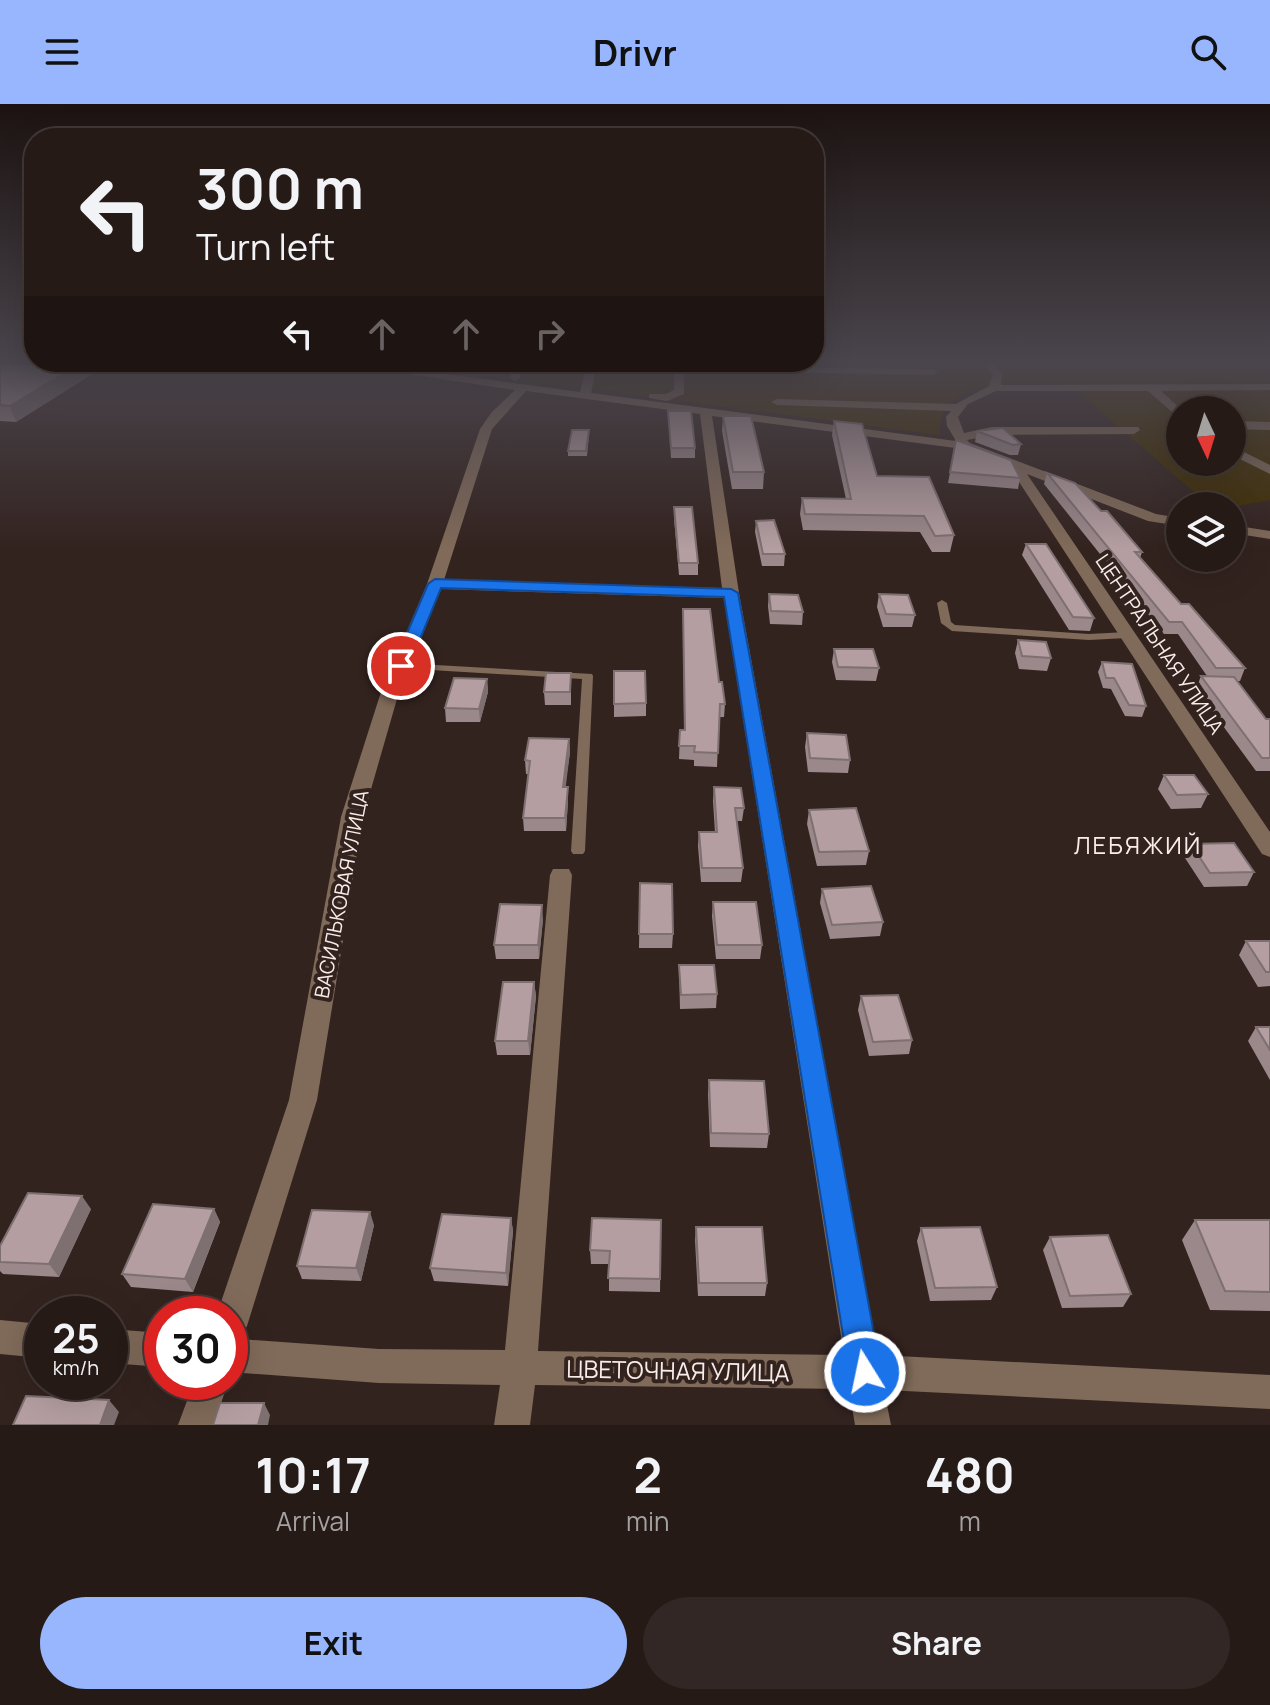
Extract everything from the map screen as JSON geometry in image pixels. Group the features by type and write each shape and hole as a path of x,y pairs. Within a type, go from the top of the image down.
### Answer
{"street":[{"name":"ВАСИЛЬКОВАЯ УЛИЦА","path":"240,1296 303,1100 352,817 401,666 435,584 488,426"},
{"path":"708,426 731,593 873,1425"},
{"path":"807,426 962,442 1153,518 1166,520"},
{"path":"953,426 962,442"},
{"path":"962,442 992,431 1134,430"},
{"path":"1246,457 1270,470"},
{"name":"ЦЕНТРАЛЬНАЯ УЛИЦА","path":"1013,463 1270,849"},
{"path":"1246,531 1270,535"},
{"path":"435,584 731,593"},
{"path":"512,1425 520,1369 561,875"},
{"path":"0,1337 24,1339"},
{"name":"ЦВЕТОЧНАЯ УЛИЦА","path":"248,1356 379,1366 865,1372 1270,1392"},
{"path":"196,1425 205,1400"}],"lane":[{"path":"942,603 946,623 952,628 1089,637 1127,635"},
{"path":"401,666 588,676 578,851"}],"shaded area":[{"path":"869,426 941,426 940,435"},
{"path":"1117,426 1166,426 1166,468"},
{"path":"1246,426 1270,426 1270,500 1246,504 1246,492 1194,492 1175,476 1246,476"}],"building":[{"path":"669,426 693,426 695,448 671,448"},
{"path":"725,426 753,426 764,472 733,472"},
{"path":"835,426 862,426 877,476 929,477 954,535 935,536 924,516 805,514 802,498 851,499"},
{"path":"1003,428 1021,444 1013,445 977,431"},
{"path":"572,430 589,430 586,451 568,451"},
{"path":"956,440 1011,460 1020,478 950,472"},
{"path":"1047,473 1075,483 1101,511 1107,511 1142,552 1135,552 1181,604 1189,604 1245,668 1216,668 1182,622 1169,622"},
{"path":"674,507 692,507 698,563 679,563"},
{"path":"774,520 785,554 763,554 756,521"},
{"path":"1026,544 1046,544 1094,618 1073,617"},
{"path":"769,594 798,595 803,612 771,611"},
{"path":"879,594 908,595 915,615 886,614"},
{"path":"683,609 710,609 719,682 722,682 725,704 720,704 718,753 694,752 695,746 679,746 680,730 685,730"},
{"path":"1018,640 1046,642 1051,658 1022,656"},
{"path":"834,649 873,649 879,668 838,667"},
{"path":"1102,662 1132,664 1146,706 1129,705 1114,678 1106,678"},
{"path":"614,671 645,671 646,703 614,704"},
{"path":"546,673 571,673 570,692 544,692"},
{"path":"1201,676 1234,677 1266,719 1270,719 1270,758 1262,758"},
{"path":"454,678 487,679 479,709 445,708"},
{"path":"807,733 846,735 850,760 810,758"},
{"path":"529,738 569,739 563,787 568,787 565,818 523,818 530,761 525,760"},
{"path":"1164,775 1194,775 1208,794 1177,795"},
{"path":"714,787 741,788 744,808 735,808 743,868 702,868 699,832 717,832"},
{"path":"856,808 869,851 819,852 809,810"},
{"path":"1234,843 1254,872 1210,873 1191,844"},
{"path":"640,883 672,884 673,934 639,934"},
{"path":"871,886 883,922 832,925 822,889"},
{"path":"713,902 756,902 762,945 717,945"},
{"path":"500,904 542,905 538,945 494,945"},
{"path":"1246,941 1270,941 1270,972 1266,972"},
{"path":"679,965 714,965 717,994 681,995"},
{"path":"503,982 534,982 528,1041 495,1041"},
{"path":"898,995 912,1040 873,1042 861,996"},
{"path":"1256,1027 1270,1027 1270,1050"},
{"path":"709,1080 764,1081 769,1134 711,1133"},
{"path":"28,1193 82,1196 49,1264 0,1262 0,1246"},
{"path":"153,1204 214,1209 185,1279 122,1274"},
{"path":"312,1210 370,1212 356,1268 297,1266"},
{"path":"442,1214 511,1218 506,1273 430,1268"},
{"path":"592,1218 661,1220 660,1279 608,1278 610,1251 590,1250"},
{"path":"1195,1220 1270,1220 1270,1292 1225,1291"},
{"path":"696,1227 762,1227 767,1283 699,1283"},
{"path":"980,1227 997,1287 935,1288 921,1228"},
{"path":"1108,1235 1131,1294 1070,1296 1050,1237"},
{"path":"24,1400 109,1400 100,1425 13,1425"},
{"path":"220,1403 264,1403 258,1425 213,1425"}],"district":[{"name":"ЛЕБЯЖИЙ","path":"1138,844"}],"route":[{"path":"401,666 435,584 731,593 865,1372"}]}
